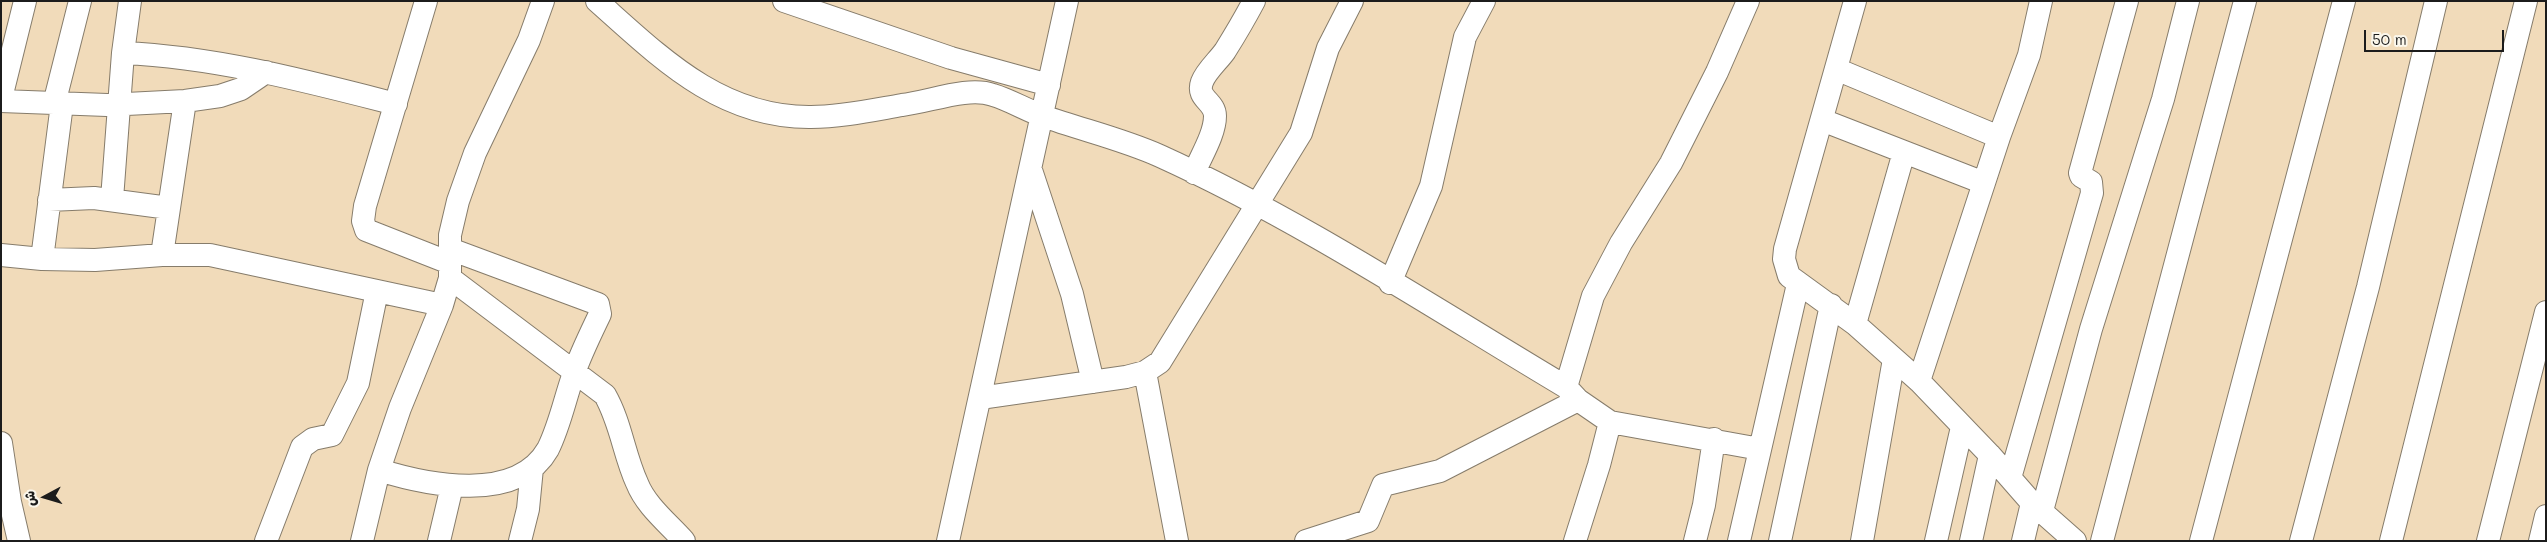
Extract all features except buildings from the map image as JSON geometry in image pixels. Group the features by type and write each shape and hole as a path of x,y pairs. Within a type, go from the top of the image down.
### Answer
{"street":[{"path":"25,1 1,100 58,104 185,101 220,96 241,89 266,72"},
{"path":"42,259 58,104 80,1"},
{"path":"112,200 123,53 130,1"},
{"path":"379,470 412,480 452,486 507,481 532,468 547,450 560,420 574,372 600,314 600,306 562,290 450,263 366,230 363,221 365,206 426,1"},
{"path":"362,541 379,470 400,408 442,305 450,263 450,235 458,200 475,153 529,40 543,1"},
{"path":"598,1 684,76 724,98 753,109 812,117 905,105 971,91 993,95 1043,116 1116,138 1194,173 1256,205 1390,282 1572,393 1610,422 1714,439 1760,449"},
{"path":"784,1 951,58 1049,84"},
{"path":"948,541 1068,1"},
{"path":"1194,173 1214,125 1215,114 1214,109 1200,92 1202,81 1224,52 1254,1"},
{"path":"980,398 1093,382 1145,372 1160,362 1301,133 1328,48 1352,1"},
{"path":"1390,282 1431,186 1465,37 1484,1"},
{"path":"1306,541 1368,521 1383,485 1440,470 1572,393 1593,296 1621,243 1671,163 1717,72 1748,1"},
{"path":"1919,381 1999,137 2029,55 2041,1"},
{"path":"2010,478 2092,193 2092,182 2080,173 2128,1"},
{"path":"2023,541 2037,507 2163,98 2188,1"},
{"path":"2102,541 2245,1"},
{"path":"2200,541 2344,1"},
{"path":"2301,541 2368,287 2436,1"},
{"path":"2391,541 2526,1"},
{"path":"1852,2 1836,69 1784,259 1789,276 1798,284 1831,304 1919,381 2037,507 2075,541"},
{"path":"123,53 161,54 266,72 396,104"},
{"path":"1836,69 1999,137"},
{"path":"162,255 185,101"},
{"path":"1822,120 1984,183"},
{"path":"1855,324 1904,152"},
{"path":"1031,169 1072,294 1093,382"},
{"path":"49,200 112,200 169,208"},
{"path":"1,255 42,259 95,260 162,255 210,256 442,305"},
{"path":"450,263 574,372 605,395 613,408 637,484 655,510 684,541"},
{"path":"1739,541 1798,284"},
{"path":"266,541 302,447 314,439 332,434 354,393 378,291"},
{"path":"1780,541 1831,304"},
{"path":"2488,541 2546,312"},
{"path":"1862,541 1894,359"},
{"path":"1145,372 1177,541"},
{"path":"1574,541 1599,465 1610,422"},
{"path":"1936,541 1962,427"},
{"path":"1695,541 1704,505 1714,439"},
{"path":"1,443 10,502 19,541"},
{"path":"1971,541 1990,455"},
{"path":"520,541 528,509 532,468"},
{"path":"439,541 452,486"},
{"path":"2540,541 2546,516"}]}
